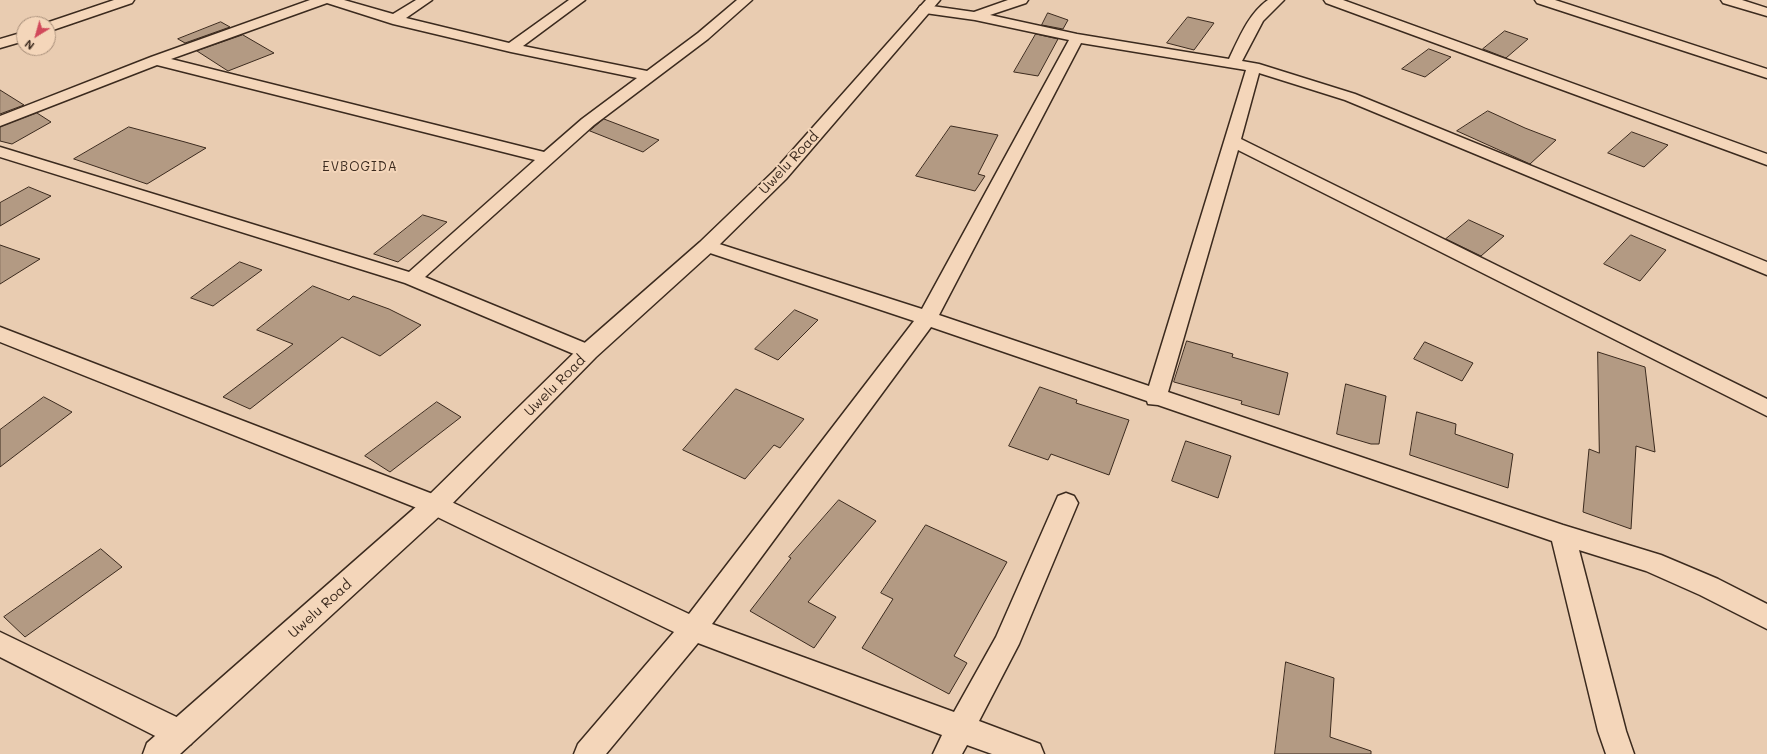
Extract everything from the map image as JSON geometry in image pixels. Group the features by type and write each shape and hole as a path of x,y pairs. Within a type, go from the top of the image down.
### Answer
{"street":[{"path":"56,24 127,0"},
{"path":"0,121 156,60 323,0"},
{"path":"330,0 393,20 511,48 650,76"},
{"path":"393,20 425,0"},
{"path":"511,48 578,0"},
{"path":"412,279 588,122 703,36 745,0"},
{"path":"975,16 1021,0"},
{"path":"1234,63 1252,28 1268,5 1277,0"},
{"path":"1331,0 1767,160"},
{"path":"1542,0 1767,74"},
{"path":"1728,0 1767,12"},
{"path":"929,5 1077,38 1254,67 1350,97 1767,269"},
{"name":"Uwelu Road","path":"158,754 435,505 588,352 707,246 780,175 929,5"},
{"path":"0,30 16,35"},
{"path":"588,754 693,630 928,318 1077,38"},
{"path":"0,44 16,39"},
{"path":"156,60 547,158"},
{"path":"1156,398 1254,67"},
{"path":"1233,141 1767,408"},
{"path":"0,152 412,279 588,352"},
{"path":"707,246 928,318 1156,398 1563,535 1652,562 1709,587 1767,617"},
{"path":"0,334 435,505 693,630 1030,754"},
{"path":"947,754 1006,644 1066,503"},
{"path":"1563,535 1612,731 1620,754"},
{"path":"0,644 181,734"}],"building":[{"path":"1048,13 1068,20 1063,29 1042,25"},
{"path":"1188,17 1214,23 1194,50 1167,43"},
{"path":"221,22 230,27 185,43 178,39"},
{"path":"1505,31 1528,39 1506,58 1483,49"},
{"path":"1036,34 1058,39 1038,76 1014,72"},
{"path":"243,35 274,53 228,71 197,51"},
{"path":"1429,49 1451,57 1425,77 1402,69"},
{"path":"0,90 24,105 0,114"},
{"path":"1488,111 1556,140 1530,164 1457,131"},
{"path":"37,113 51,122 12,144 0,141 0,127"},
{"path":"604,119 659,140 643,152 590,131"},
{"path":"951,126 998,135 978,174 985,176 975,191 916,176"},
{"path":"129,127 206,148 147,184 74,159"},
{"path":"1632,132 1668,145 1644,167 1608,153"},
{"path":"29,187 51,196 0,226 0,203"},
{"path":"423,215 447,222 398,262 374,254"},
{"path":"1469,220 1504,236 1481,256 1446,239"},
{"path":"1631,235 1666,250 1640,281 1604,264"},
{"path":"0,245 40,259 0,284"},
{"path":"240,262 262,270 213,306 191,298"},
{"path":"313,286 349,300 353,296 389,309 421,325 380,356 342,337 250,409 223,397 293,344 257,330"},
{"path":"795,310 818,320 778,360 755,349"},
{"path":"1187,341 1233,354 1232,357 1288,373 1279,415 1241,404 1242,401 1174,382"},
{"path":"1425,342 1473,363 1462,381 1414,359"},
{"path":"1598,352 1645,367 1655,452 1636,446 1631,529 1583,512 1589,449 1599,453"},
{"path":"1346,384 1386,396 1379,444 1371,444 1337,434"},
{"path":"1040,387 1077,400 1076,403 1129,420 1109,475 1051,454 1048,460 1009,446"},
{"path":"736,389 804,419 780,448 774,445 745,479 683,450"},
{"path":"44,397 72,412 0,467 0,430"},
{"path":"437,402 461,417 390,472 365,456"},
{"path":"1417,412 1456,424 1455,434 1513,454 1508,488 1410,455"},
{"path":"1186,441 1231,456 1218,498 1172,481"},
{"path":"839,500 876,521 808,602 836,617 814,648 750,611 791,558 789,557"},
{"path":"926,525 1007,562 954,656 967,663 949,694 862,648 893,599 881,593"},
{"path":"101,549 122,567 25,637 4,617"},
{"path":"1286,662 1334,678 1330,737 1371,751 1371,754 1275,754"}],"district":[{"name":"EVBOGIDA","path":"360,167"}]}
